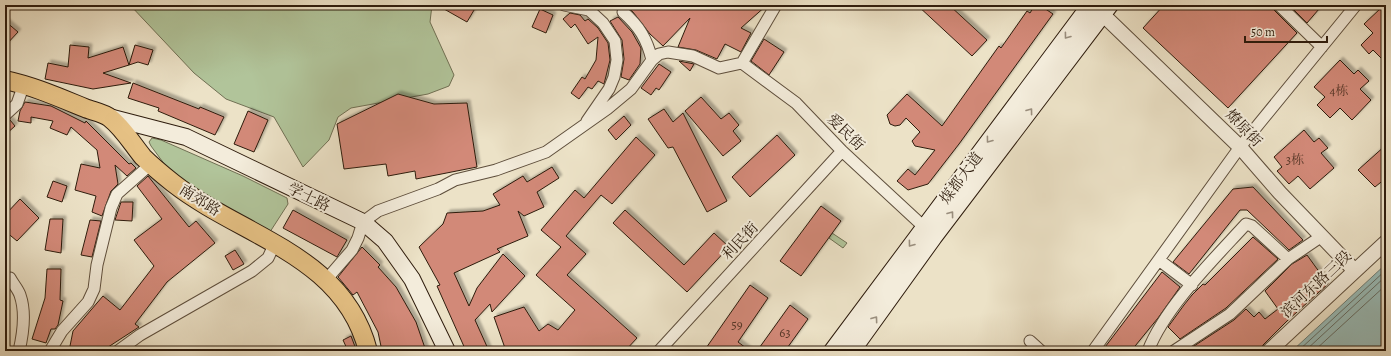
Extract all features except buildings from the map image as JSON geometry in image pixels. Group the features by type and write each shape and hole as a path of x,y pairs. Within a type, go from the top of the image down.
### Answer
{"main road":[{"name":"煤都大道","path":"832,351 929,232 1099,7"},
{"name":"南郊路","path":"5,80 24,84 109,117 151,164 200,202 275,243 312,267 343,299 357,318 368,351"},
{"name":"学士路","path":"109,117 186,137 363,222 385,241 412,279 447,351"},
{"name":"煤都大道","path":"852,351 929,232"}],"street":[{"path":"564,5 589,10 604,23 615,41 617,60 614,77 609,89 582,128"},
{"path":"326,280 352,250 363,222 380,210 438,189 455,180 515,165 546,152 607,110 631,89 658,54 668,52 693,56 719,68 742,63 776,5"},
{"path":"1279,5 1322,47"},
{"path":"1093,351 1240,148 1356,5"},
{"name":"燎原街","path":"1099,7 1240,148 1280,193 1355,271"},
{"path":"623,12 635,22 642,31 649,47 652,60"},
{"name":"爱民街","path":"742,63 796,103 842,151 929,232"},
{"path":"5,115 17,104 24,84"},
{"name":"利民街","path":"659,351 842,151"},
{"path":"50,351 62,331 88,302 94,289 97,265 111,208 117,194 151,164"},
{"path":"1148,351 1158,332 1183,294 1246,224 1254,227 1288,259"},
{"path":"1174,351 1230,314 1288,259 1322,236"},
{"name":"滨河东路三段","path":"1269,351 1386,242"},
{"path":"118,351 140,335 252,271 268,258 275,243"},
{"path":"1159,260 1192,284"},
{"path":"10,278 20,295 22,310 23,335 19,351"},
{"path":"1030,341 1041,351"}],"green space":[{"path":"130,5 432,5 430,22 454,75 449,86 428,94 351,108 338,117 329,140 303,167 274,117 226,99 194,73"},
{"path":"152,138 161,140 243,176 287,198 288,204 268,235 171,173 151,146 149,142"},
{"path":"832,233 847,243 843,248 829,238"}],"water":[{"path":"1386,264 1386,351 1292,351"}]}
